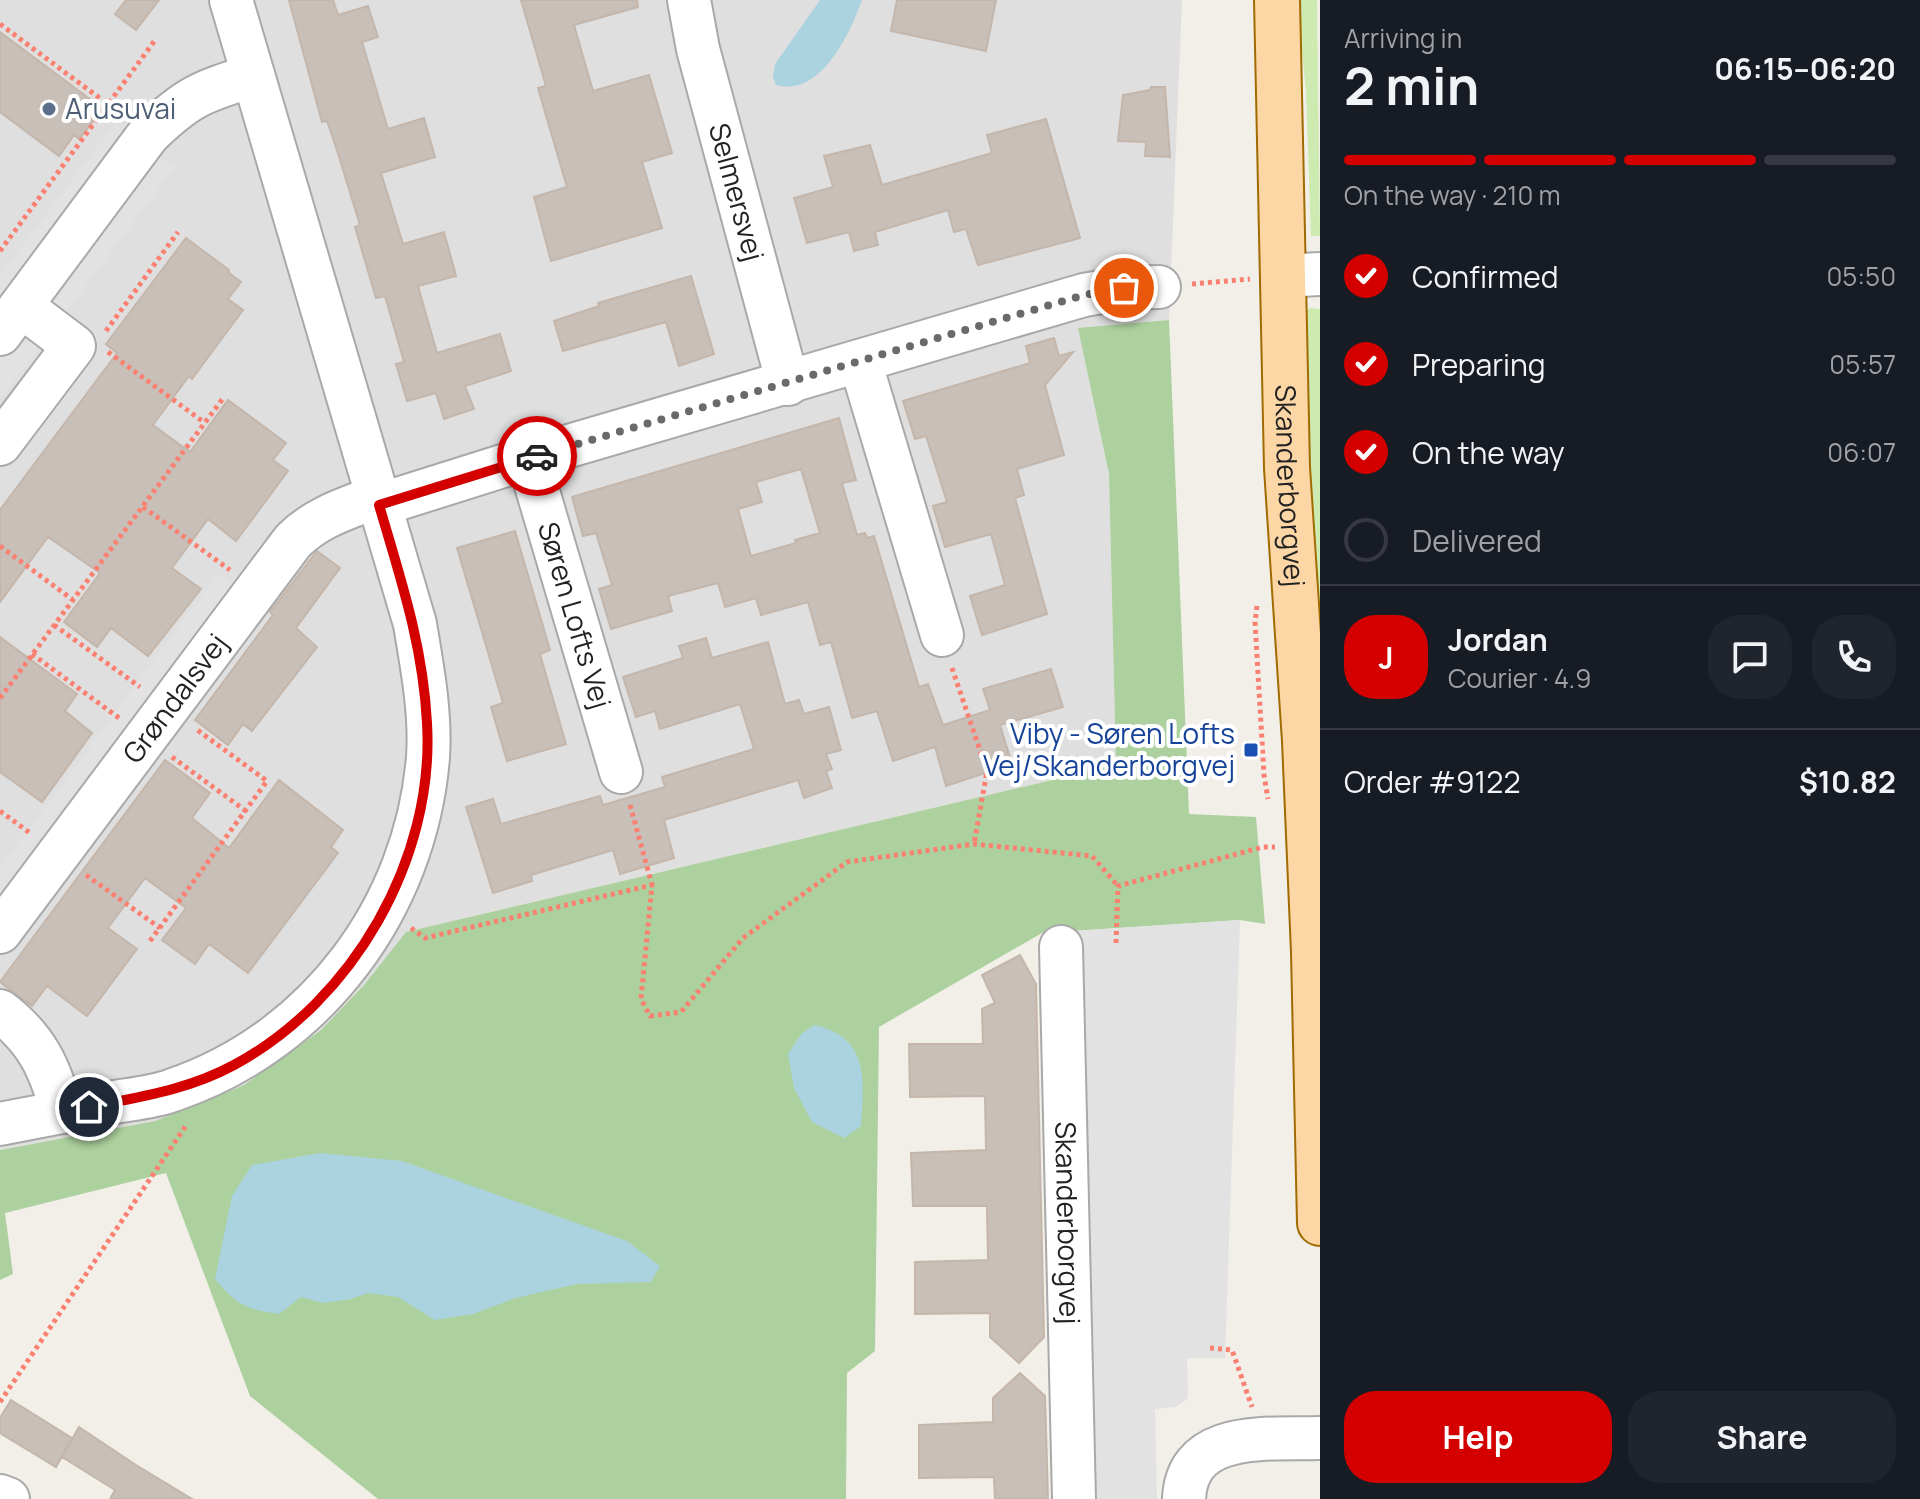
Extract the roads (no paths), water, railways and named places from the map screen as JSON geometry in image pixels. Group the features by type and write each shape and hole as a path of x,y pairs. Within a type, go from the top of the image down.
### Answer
{"main road":[{"name":"Skanderborgvej","path":"1277,0 1301,275 1287,468 1309,849 1320,1223"}],"street":[{"path":"0,1124 170,1092 234,1065 290,1026 339,977 385,909 415,831 428,756 428,726 415,624 231,0"},
{"name":"Selmersvej","path":"689,0 698,49 788,384"},
{"path":"0,444 74,346 10,320 148,135 169,114 195,96 253,76"},
{"path":"378,501 788,384 1084,295 1124,288 1159,287"},
{"path":"860,361 942,635"},
{"name":"Søren Lofts Vej","path":"528,458 621,772"},
{"name":"Grøndalsvej","path":"0,932 293,541 309,525 328,514 378,501"},
{"name":"Skanderborgvej","path":"1061,947 1074,1499"},
{"path":"0,1011 32,1040 56,1091 62,1112"},
{"path":"1184,1499 1191,1469 1207,1453 1222,1444 1320,1438"},
{"path":"0,1496 8,1499"}],"water":[{"path":"820,0 862,0 841,45 819,73 806,82 792,86 776,85 773,76 775,64"},
{"path":"815,1025 833,1031 846,1040 860,1064 863,1093 861,1126 844,1138 812,1122 794,1088 788,1054 802,1033"},
{"path":"320,1153 402,1161 627,1241 660,1266 651,1282 577,1284 516,1298 473,1314 435,1320 398,1297 368,1293 323,1303 301,1297 279,1314 242,1304 215,1279 232,1196 252,1165"}],"place":[{"name":"Arusuvai","path":"49,109"},
{"name":"Viby - Søren Lofts Vej/Skanderborgvej","path":"1251,750"}]}
